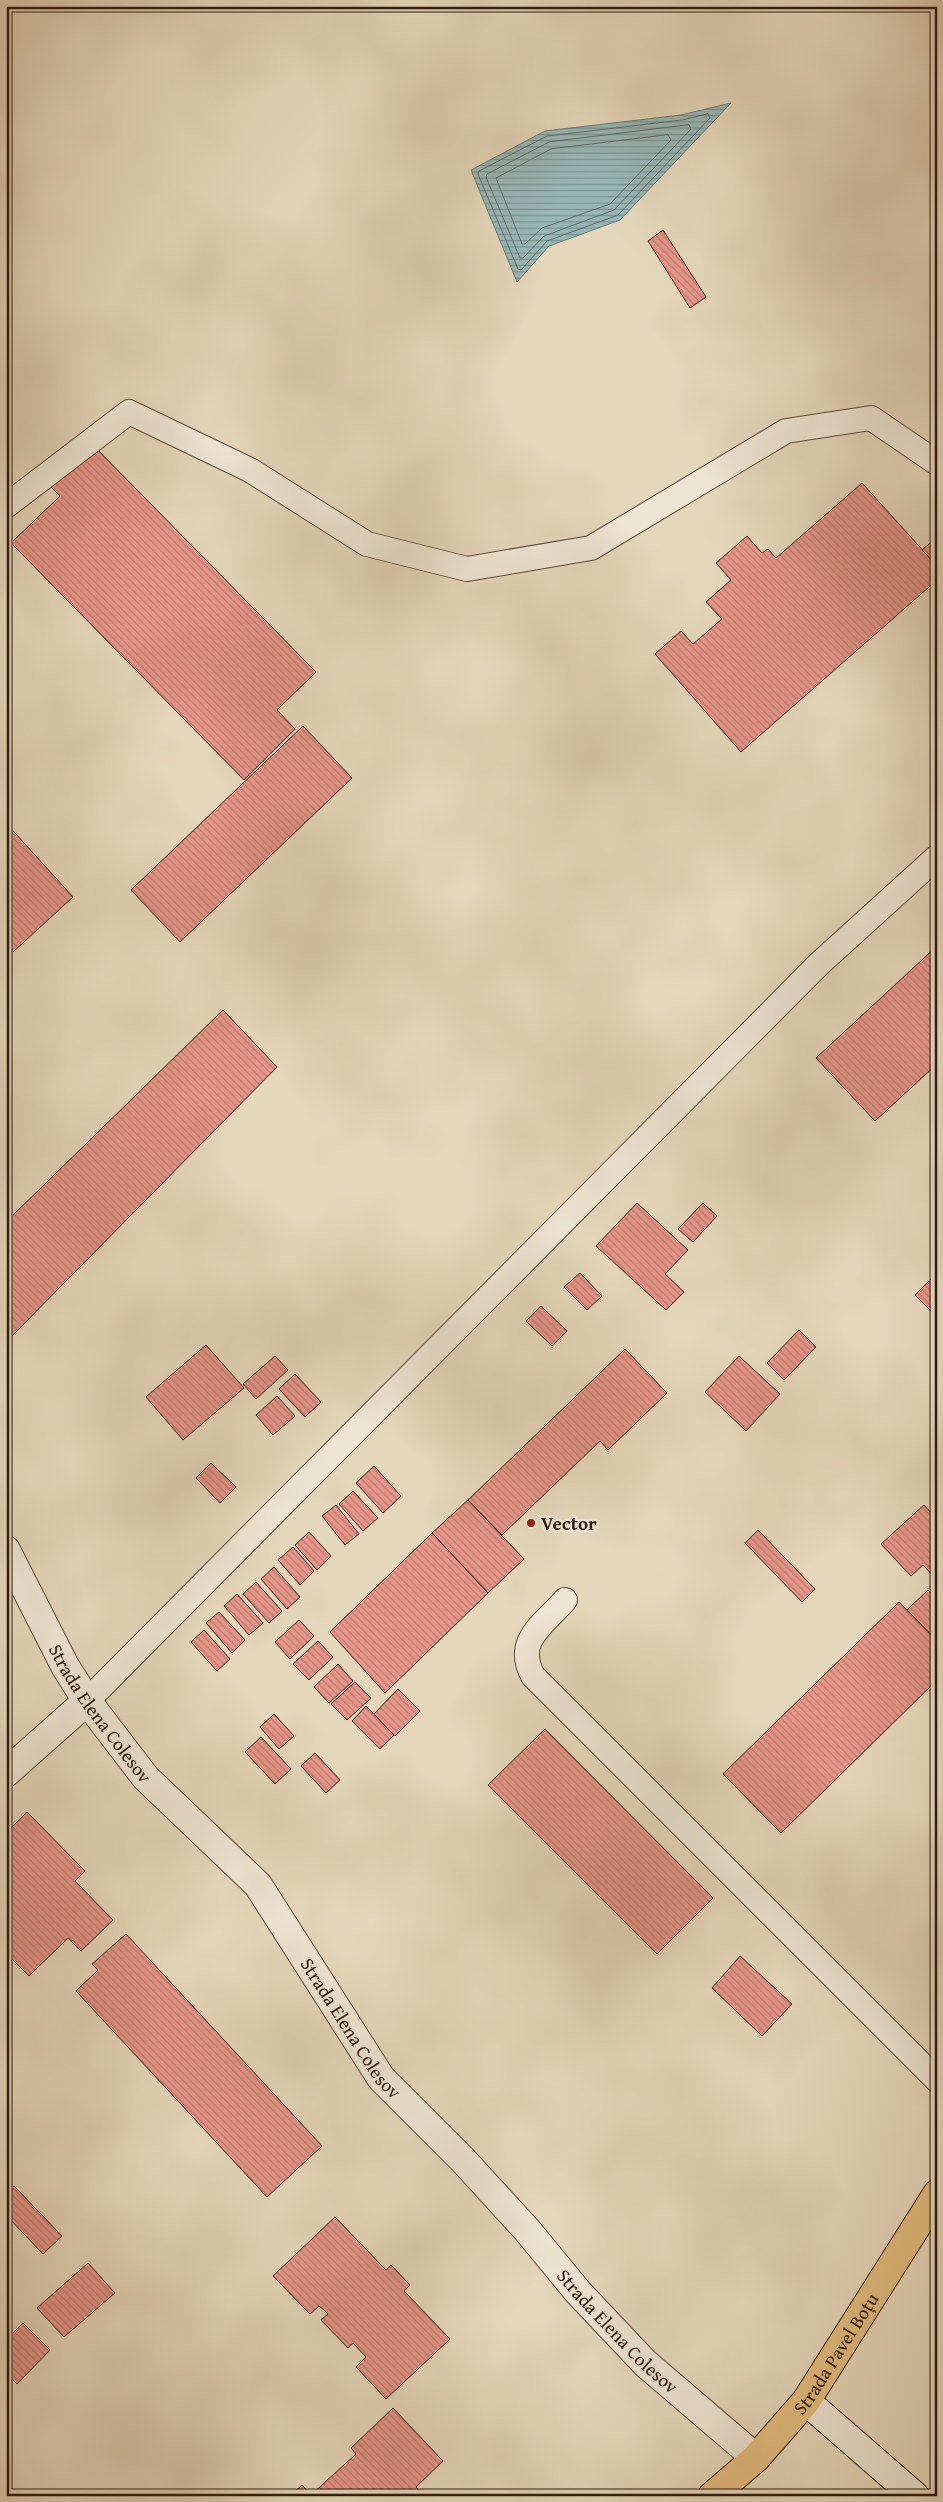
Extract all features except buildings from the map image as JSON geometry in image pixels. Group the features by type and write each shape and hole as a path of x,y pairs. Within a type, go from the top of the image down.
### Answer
{"main road":[{"name":"Strada Pavel Boțu","path":"712,2496 756,2458 806,2401 937,2194"}],"street":[{"name":"Strada Elena Colesov","path":"6,1550 65,1666 88,1701 146,1778 258,1885 381,2078 476,2174 527,2230 578,2292 645,2363 756,2458"},
{"path":"6,1772 88,1701"},
{"path":"806,2401 915,2496"}],"lane":[{"path":"6,506 130,412 250,470 367,544 467,569 591,548 786,431 871,418 937,463"},
{"path":"88,1701 812,971 937,857"},
{"path":"565,1600 528,1641 525,1650 527,1664 533,1676 937,2080"}],"water":[{"path":"731,103 620,220 549,246 517,282 471,170 545,131 681,115"}],"place":[{"name":"Vector","path":"531,1523"}]}
